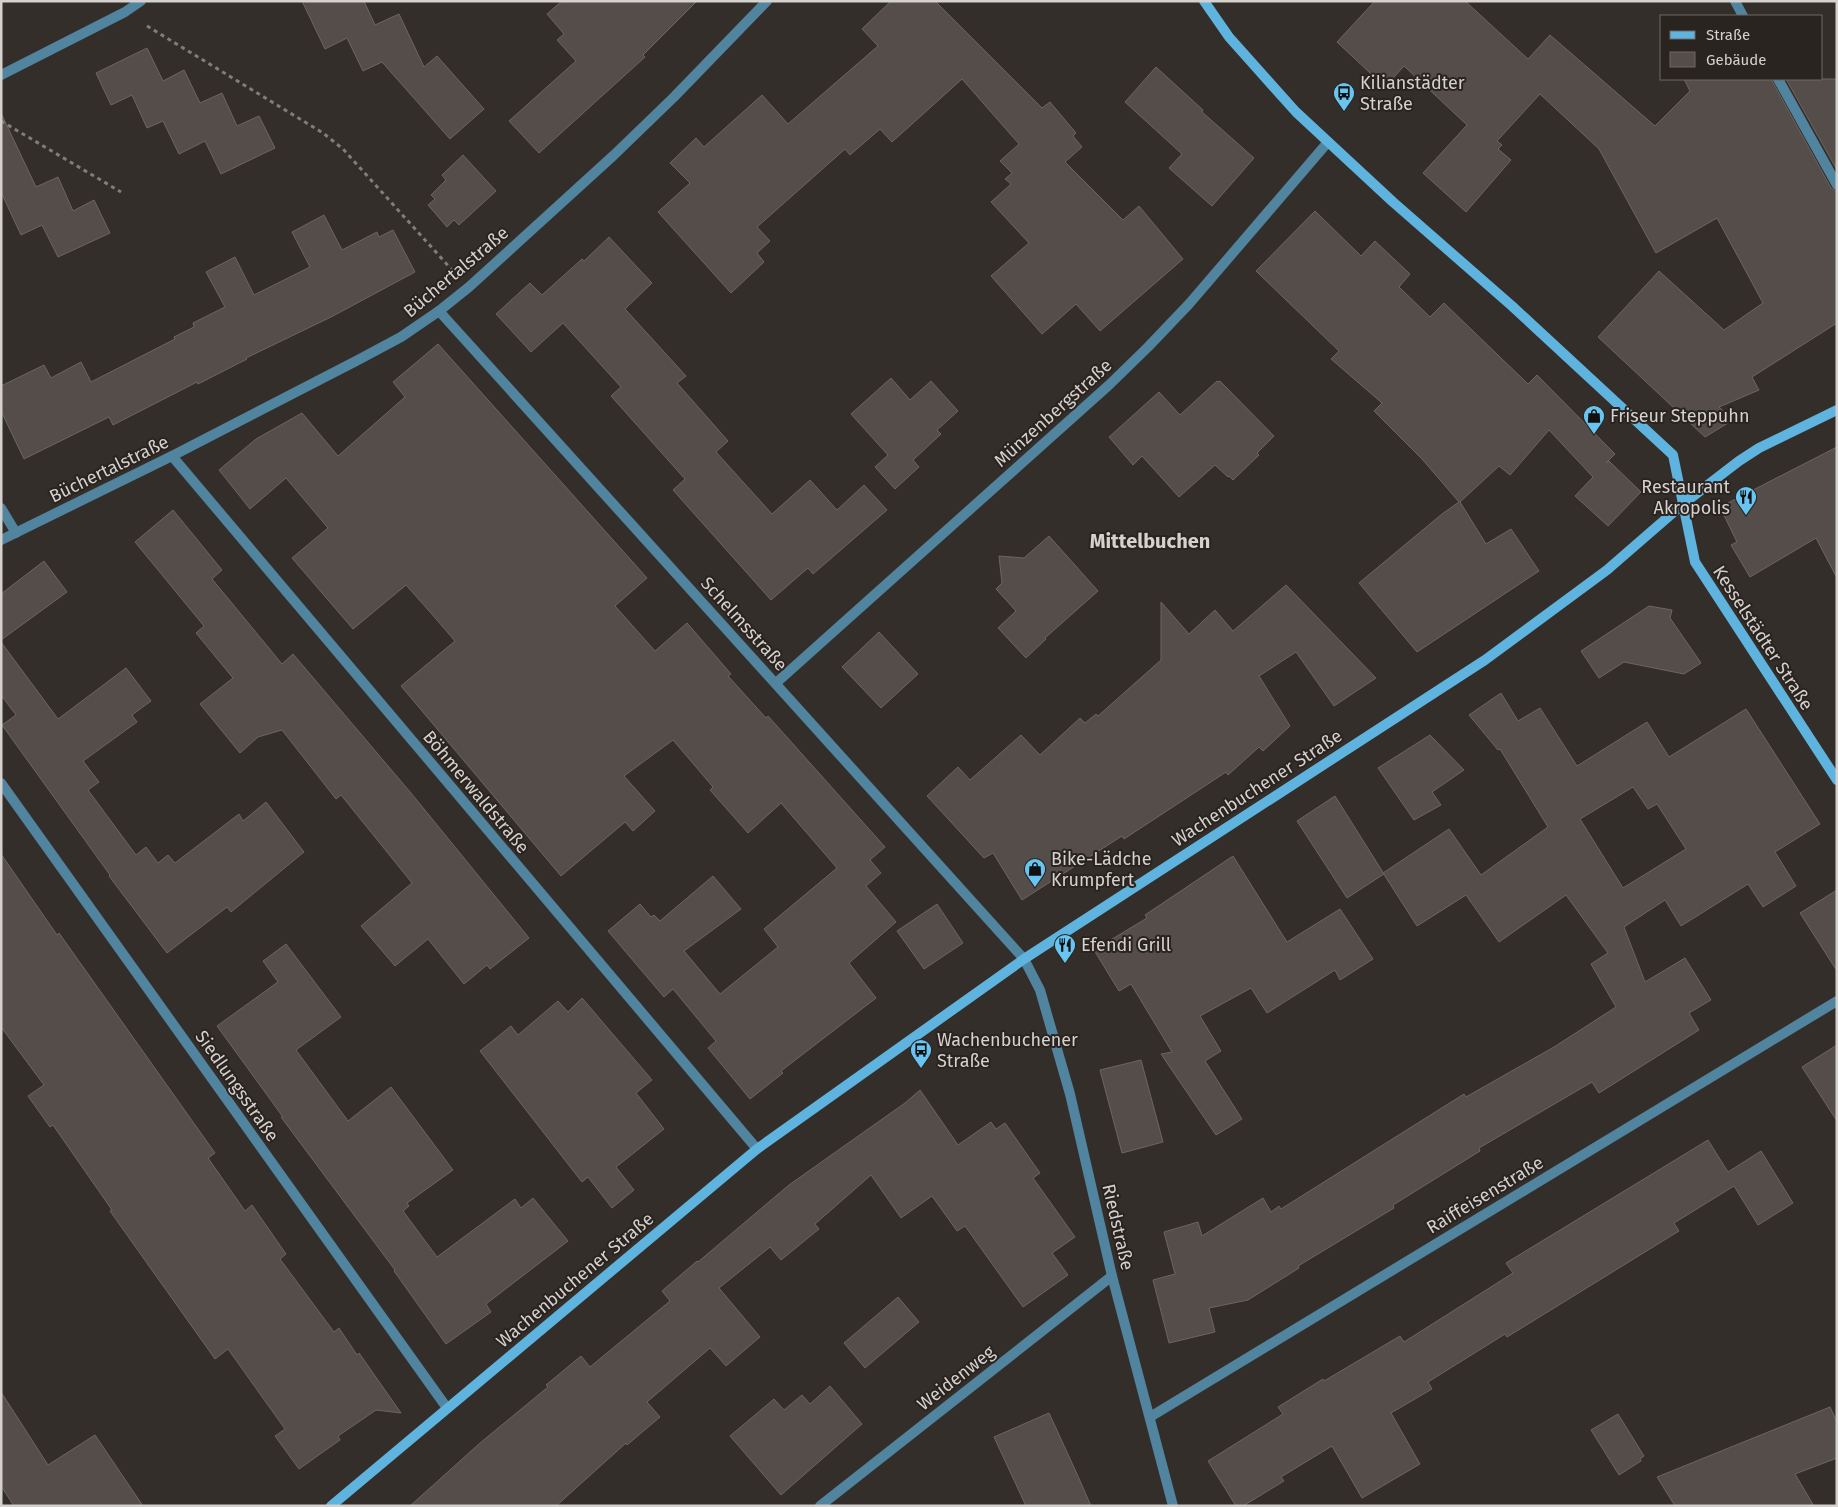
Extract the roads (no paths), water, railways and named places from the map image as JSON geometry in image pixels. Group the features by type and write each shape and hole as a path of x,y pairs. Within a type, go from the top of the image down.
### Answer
{"main road":[{"path":"1204,1 1229,37 1296,112 1512,306 1673,455 1683,504"},
{"name":"Wachenbuchener Straße","path":"331,1506 757,1149 1024,959 1485,660 1566,602 1613,565 1683,504 1739,461 1760,448 1837,410"},
{"name":"Kesselstädter Straße","path":"1683,504 1695,562 1837,780"}],"street":[{"path":"1,75 125,12 141,1"},
{"name":"Büchertalstraße","path":"1,540 172,456 401,337 439,311 469,287 674,97 767,1"},
{"path":"1735,1 1742,15"},
{"path":"1779,80 1837,185"},
{"name":"Münzenbergstraße","path":"776,683 1148,347 1189,304 1328,142"},
{"name":"Schelmsstraße","path":"439,311 1024,959"},
{"name":"Böhmerwaldstraße","path":"172,456 757,1149"},
{"path":"1,508 16,533"},
{"name":"Siedlungsstraße","path":"1,783 447,1408"},
{"name":"Riedstraße","path":"1024,959 1040,990 1070,1094 1112,1276 1173,1506"},
{"name":"Raiffeisenstraße","path":"1150,1417 1837,1001"},
{"name":"Weidenweg","path":"820,1506 1112,1276"}],"place":[{"name":"Kilianstädter Straße","path":"1344,112"},
{"name":"Friseur Steppuhn","path":"1594,435"},
{"name":"Restaurant Akropolis","path":"1746,516"},
{"name":"Bike-Lädche Krumpfert","path":"1035,888"},
{"name":"Efendi Grill","path":"1065,964"},
{"name":"Wachenbuchener Straße","path":"921,1069"}],"district":[{"name":"Mittelbuchen","path":"1150,541"}]}
